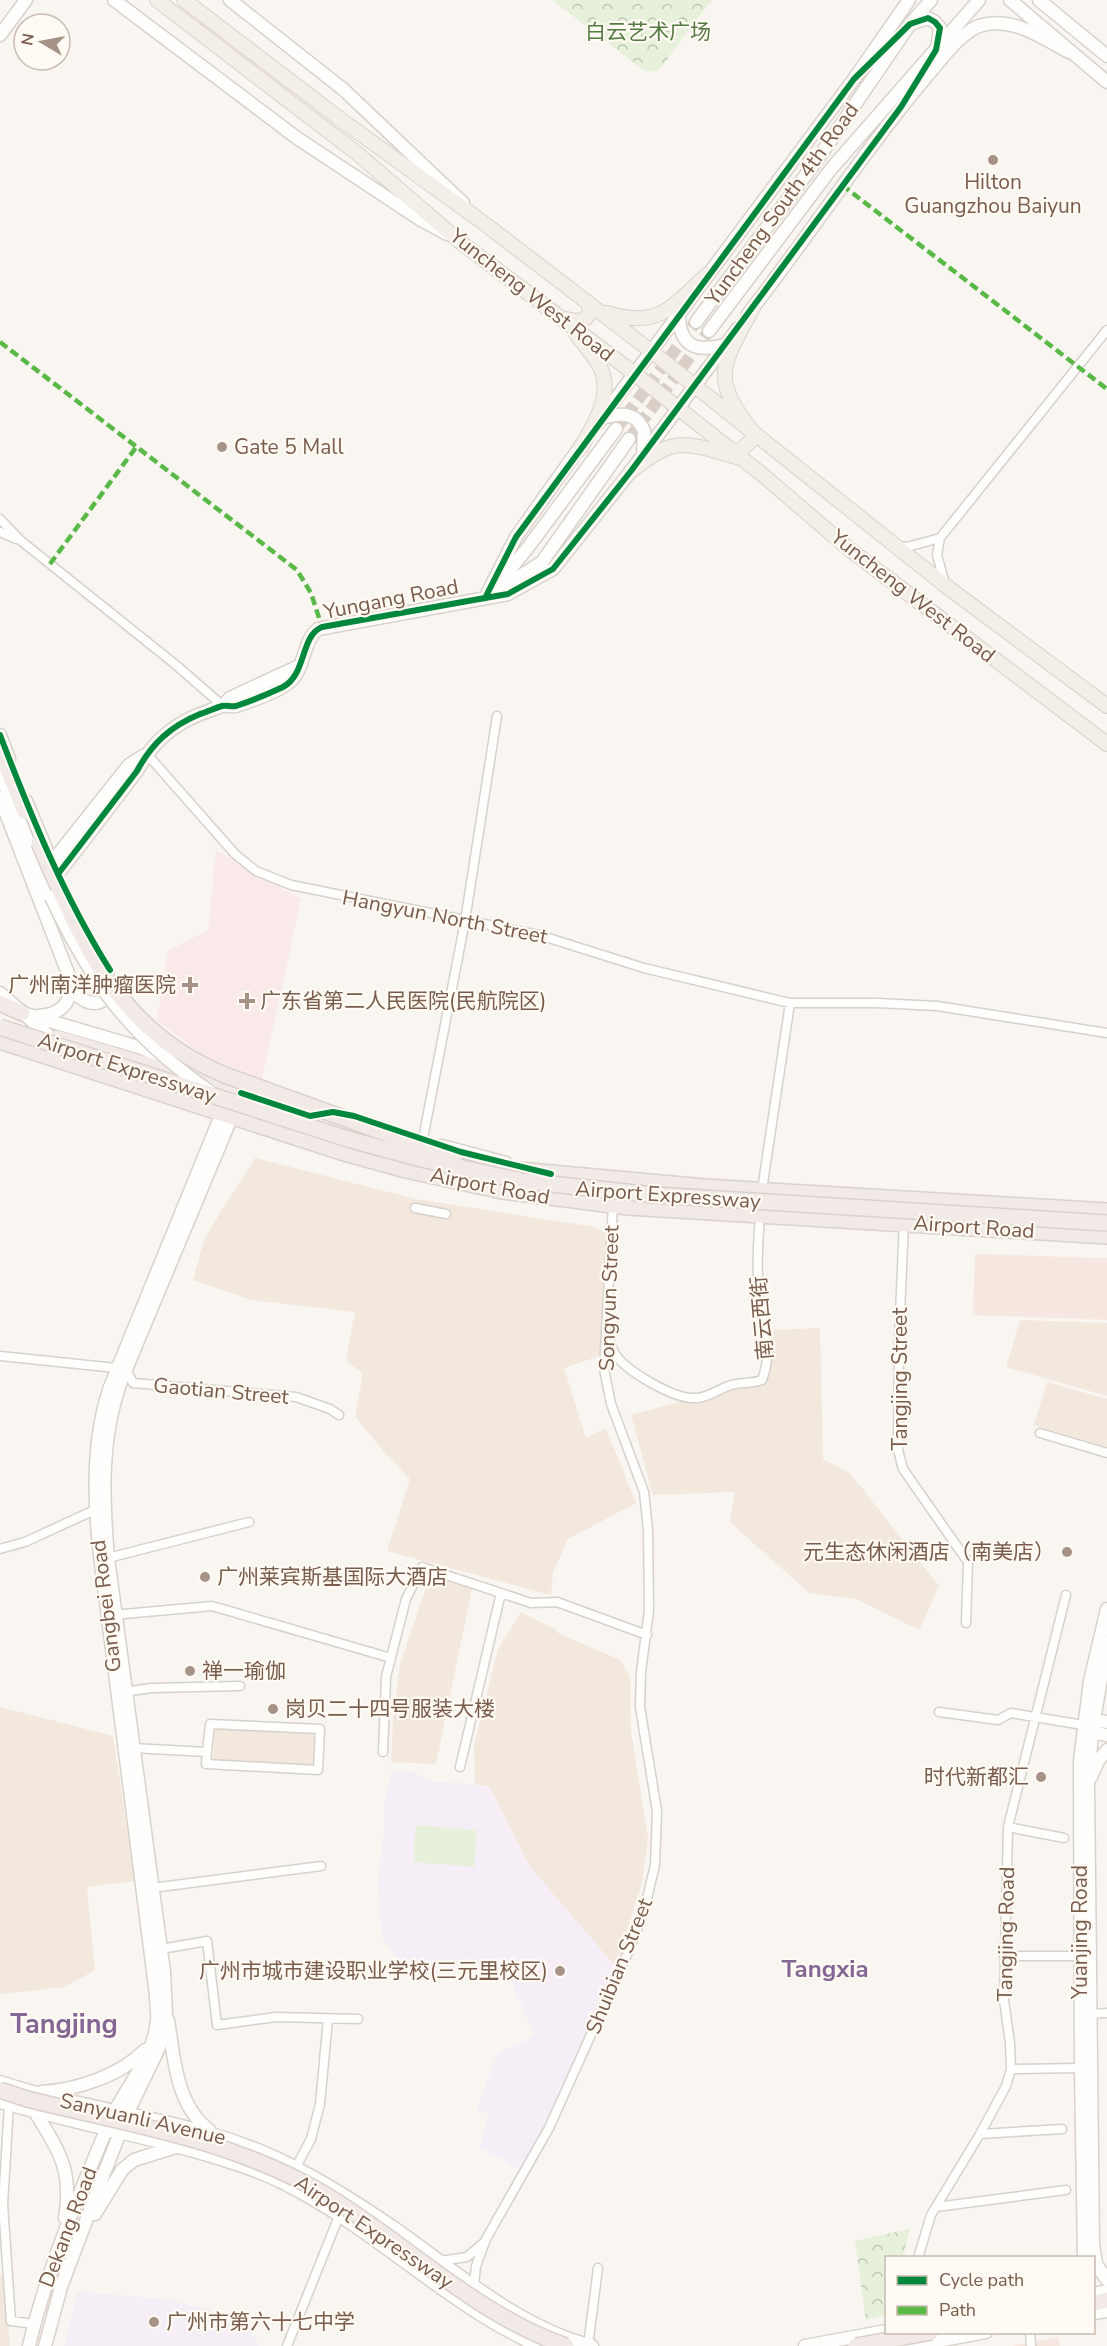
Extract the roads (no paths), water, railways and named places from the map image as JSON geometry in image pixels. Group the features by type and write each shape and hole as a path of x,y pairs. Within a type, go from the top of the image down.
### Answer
{"highway":[{"path":"0,751 26,811"},
{"path":"39,843 80,934 97,965 140,1020 177,1051 225,1075 522,1181"},
{"path":"0,1003 22,1013"},
{"name":"Airport Road","path":"0,1020 241,1093 309,1124 422,1146 467,1164 551,1174 762,1190 1107,1211"},
{"name":"Airport Expressway","path":"0,1027 341,1137 421,1159 522,1181 571,1188 711,1199 1107,1222"},
{"name":"Airport Road","path":"0,1041 384,1165 476,1186 613,1205 1107,1236"},
{"path":"1060,1233 1069,1227 1069,1216 1062,1208"},
{"name":"Airport Expressway","path":"0,2091 195,2139 255,2159 304,2182 336,2202 492,2310 542,2337 566,2346"},
{"path":"856,2346 921,2341"}],"main road":[{"path":"0,35 26,0"},
{"path":"8,24 22,7 34,0"},
{"path":"114,0 311,148 421,220 459,241"},
{"name":"Yuncheng West Road","path":"157,0 340,140 459,241 564,318 677,407 849,549 1107,744"},
{"name":"Yuncheng West Road","path":"184,0 651,351 946,586 1107,706"},
{"path":"230,0 351,96 481,221"},
{"path":"485,598 516,537 679,312 854,79 909,0"},
{"name":"Yuncheng South 4th Road","path":"696,322 817,160 910,24 931,0"},
{"name":"Yuncheng South 4th Road","path":"709,332 831,169 979,0"},
{"path":"1010,0 1107,82"},
{"path":"1039,0 1107,56"},
{"path":"854,79 910,24 928,18 935,22 940,28 936,50 901,107"},
{"path":"901,107 951,49 979,26 1001,23 1015,26 1069,52"},
{"path":"1069,52 1082,36"},
{"name":"Yungang Road","path":"52,862 129,765 146,753 171,729 223,706 230,698 301,665 311,636 322,627 508,594 554,569 631,471 901,107"},
{"path":"564,318 579,322 585,320 589,315 589,304 605,313 622,318 645,320 660,315 670,308 708,274"},
{"path":"631,471 658,453 677,446 700,447 740,458 742,449 756,436 735,410 727,393 725,382 729,354 753,308"},
{"path":"679,312 681,334 691,345 703,348 724,345"},
{"path":"564,318 598,365 604,383 600,411 580,448"},
{"path":"602,418 624,414 636,420 644,431 642,455"},
{"path":"485,598 526,550 616,429"},
{"path":"485,598 543,562 629,439"},
{"path":"0,735 52,862 90,937 122,989 150,1022 197,1063 241,1093"},
{"name":"Yungang Road","path":"58,874 137,771 146,753"},
{"path":"0,774 70,937 99,986 118,1011 153,1048 196,1082 231,1103 309,1124 476,1186"},
{"path":"0,798 76,994 84,1001 93,1004 103,999 111,990 113,979 110,970"},
{"path":"22,1013 46,1015 60,1010 70,997 71,977"},
{"path":"0,993 49,1036"},
{"path":"22,1013 142,1048 241,1093"},
{"name":"Gangbei Road","path":"115,2110 152,2042 157,2022 156,1995 104,1559 96,1459 101,1421 227,1115"},
{"name":"Yuanjing Road","path":"1095,2256 1090,2014 1089,1681 1107,1609"},
{"name":"Yuanjing Road","path":"1084,2256 1079,1785 1107,1643"},
{"name":"Gangbei Road","path":"121,1692 133,1748 161,1949 166,2007 159,2048 128,2112"},
{"path":"1089,1726 1107,1722"},
{"path":"1089,1726 1107,1735"},
{"path":"1088,1784 1098,1761 1107,1750"},
{"path":"166,2007 183,2094 190,2111 214,2134"},
{"path":"9,2105 24,2102 27,2091 52,2091 107,2075 137,2058 152,2042"},
{"name":"Sanyuanli Avenue","path":"0,2082 27,2091 128,2112 214,2134 257,2149 296,2168 355,2202 474,2286 526,2318 589,2346"},
{"name":"Sanyuanli Avenue","path":"9,2105 177,2146 255,2170 308,2196 481,2314 539,2346"},
{"name":"Dekang Road","path":"27,2346 62,2240 115,2110"},
{"path":"35,2112 60,2152 65,2168 67,2206 62,2240"},
{"name":"Dekang Road","path":"45,2346 77,2244 128,2112"},
{"path":"77,2244 122,2170 134,2160 177,2146"},
{"name":"Yuanjing Road","path":"1095,2257 1096,2264 1107,2280"},
{"path":"805,2346 885,2331"},
{"path":"921,2341 972,2334"}],"street":[{"path":"946,586 937,555 940,538 1107,330"},
{"path":"0,519 20,540 176,665 223,706"},
{"path":"0,532 20,540"},
{"path":"896,546 907,547 940,538"},
{"path":"422,1146 465,921 497,716"},
{"name":"Hangyun North Street","path":"146,753 235,854 256,871 307,890 539,935 644,968 790,1003 937,1006 1107,1033"},
{"path":"762,1190 790,1003"},
{"name":"Songyun Street","path":"613,1205 604,1369 607,1390 644,1492"},
{"path":"415,1208 446,1214"},
{"name":"南云西街","path":"607,1333 616,1355 634,1371 669,1392 697,1398 733,1384 751,1384 762,1380 768,1366 769,1352 760,1303 757,1267 760,1214"},
{"name":"Tangjing Street","path":"904,1222 899,1336 898,1450 903,1469 968,1562 966,1623"},
{"name":"Gaotian Street","path":"0,1356 122,1369 133,1383 296,1397 313,1401 339,1415"},
{"path":"1040,1433 1107,1453"},
{"name":"Shuibian Street","path":"486,2239 549,2128 630,1948 647,1903 655,1865 658,1828 639,1707 641,1672 647,1635 650,1557 644,1492"},
{"path":"0,1549 25,1542 100,1507"},
{"path":"104,1559 249,1522"},
{"path":"383,1752 386,1677 405,1599 422,1567 531,1604 557,1602 647,1635"},
{"path":"460,1767 501,1593"},
{"name":"Tangjing Road","path":"918,2256 925,2229 1006,2086 1011,2069 1004,2000 1008,1827 1066,1595"},
{"path":"111,1615 212,1606 391,1658"},
{"path":"121,1692 152,1688 240,1686"},
{"path":"939,1712 998,1720 1011,1713 1089,1726"},
{"path":"210,1724 320,1729 318,1770 206,1764 207,1752 210,1724"},
{"path":"133,1748 207,1752"},
{"path":"1008,1827 1064,1838"},
{"path":"152,1888 321,1866"},
{"path":"161,1949 207,1941 217,2025 276,2018 358,2019"},
{"path":"1004,1956 1080,1956"},
{"path":"1090,2014 1107,2013"},
{"path":"296,2168 311,2139 320,2104 328,2019"},
{"path":"1011,2069 1081,2068"},
{"path":"9,2105 3,2204 3,2271 11,2321 34,2324"},
{"path":"980,2134 1062,2129"},
{"path":"936,2208 1066,2190"},
{"path":"287,2346 339,2216"},
{"path":"439,2261 452,2261 467,2257 486,2239"},
{"path":"474,2286 476,2266 486,2239"},
{"path":"589,2346 598,2268"},
{"path":"50,2326 50,2346"}],"tunnel":[{"path":"616,429 696,322"},
{"path":"629,439 709,331"}],"place":[{"name":"Hilton Guangzhou Baiyun","path":"993,160"},
{"name":"Gate 5 Mall","path":"222,447"},
{"name":"广州南洋肿瘤医院","path":"190,985"},
{"name":"广东省第二人民医院(民航院区)","path":"247,1001"},
{"name":"元生态休闲酒店（南美店）","path":"1067,1552"},
{"name":"广州莱宾斯基国际大酒店","path":"205,1577"},
{"name":"禅一瑜伽","path":"190,1671"},
{"name":"岗贝二十四号服装大楼","path":"273,1709"},
{"name":"时代新都汇","path":"1041,1777"},
{"name":"广州市城市建设职业学校(三元里校区)","path":"560,1971"},
{"name":"广州市第六十七中学","path":"154,2322"}],"district":[{"name":"Tangxia","path":"825,1969"},
{"name":"Tangjing","path":"64,2024"}],"park label":[{"name":"白云艺术广场","path":"648,32"}]}
